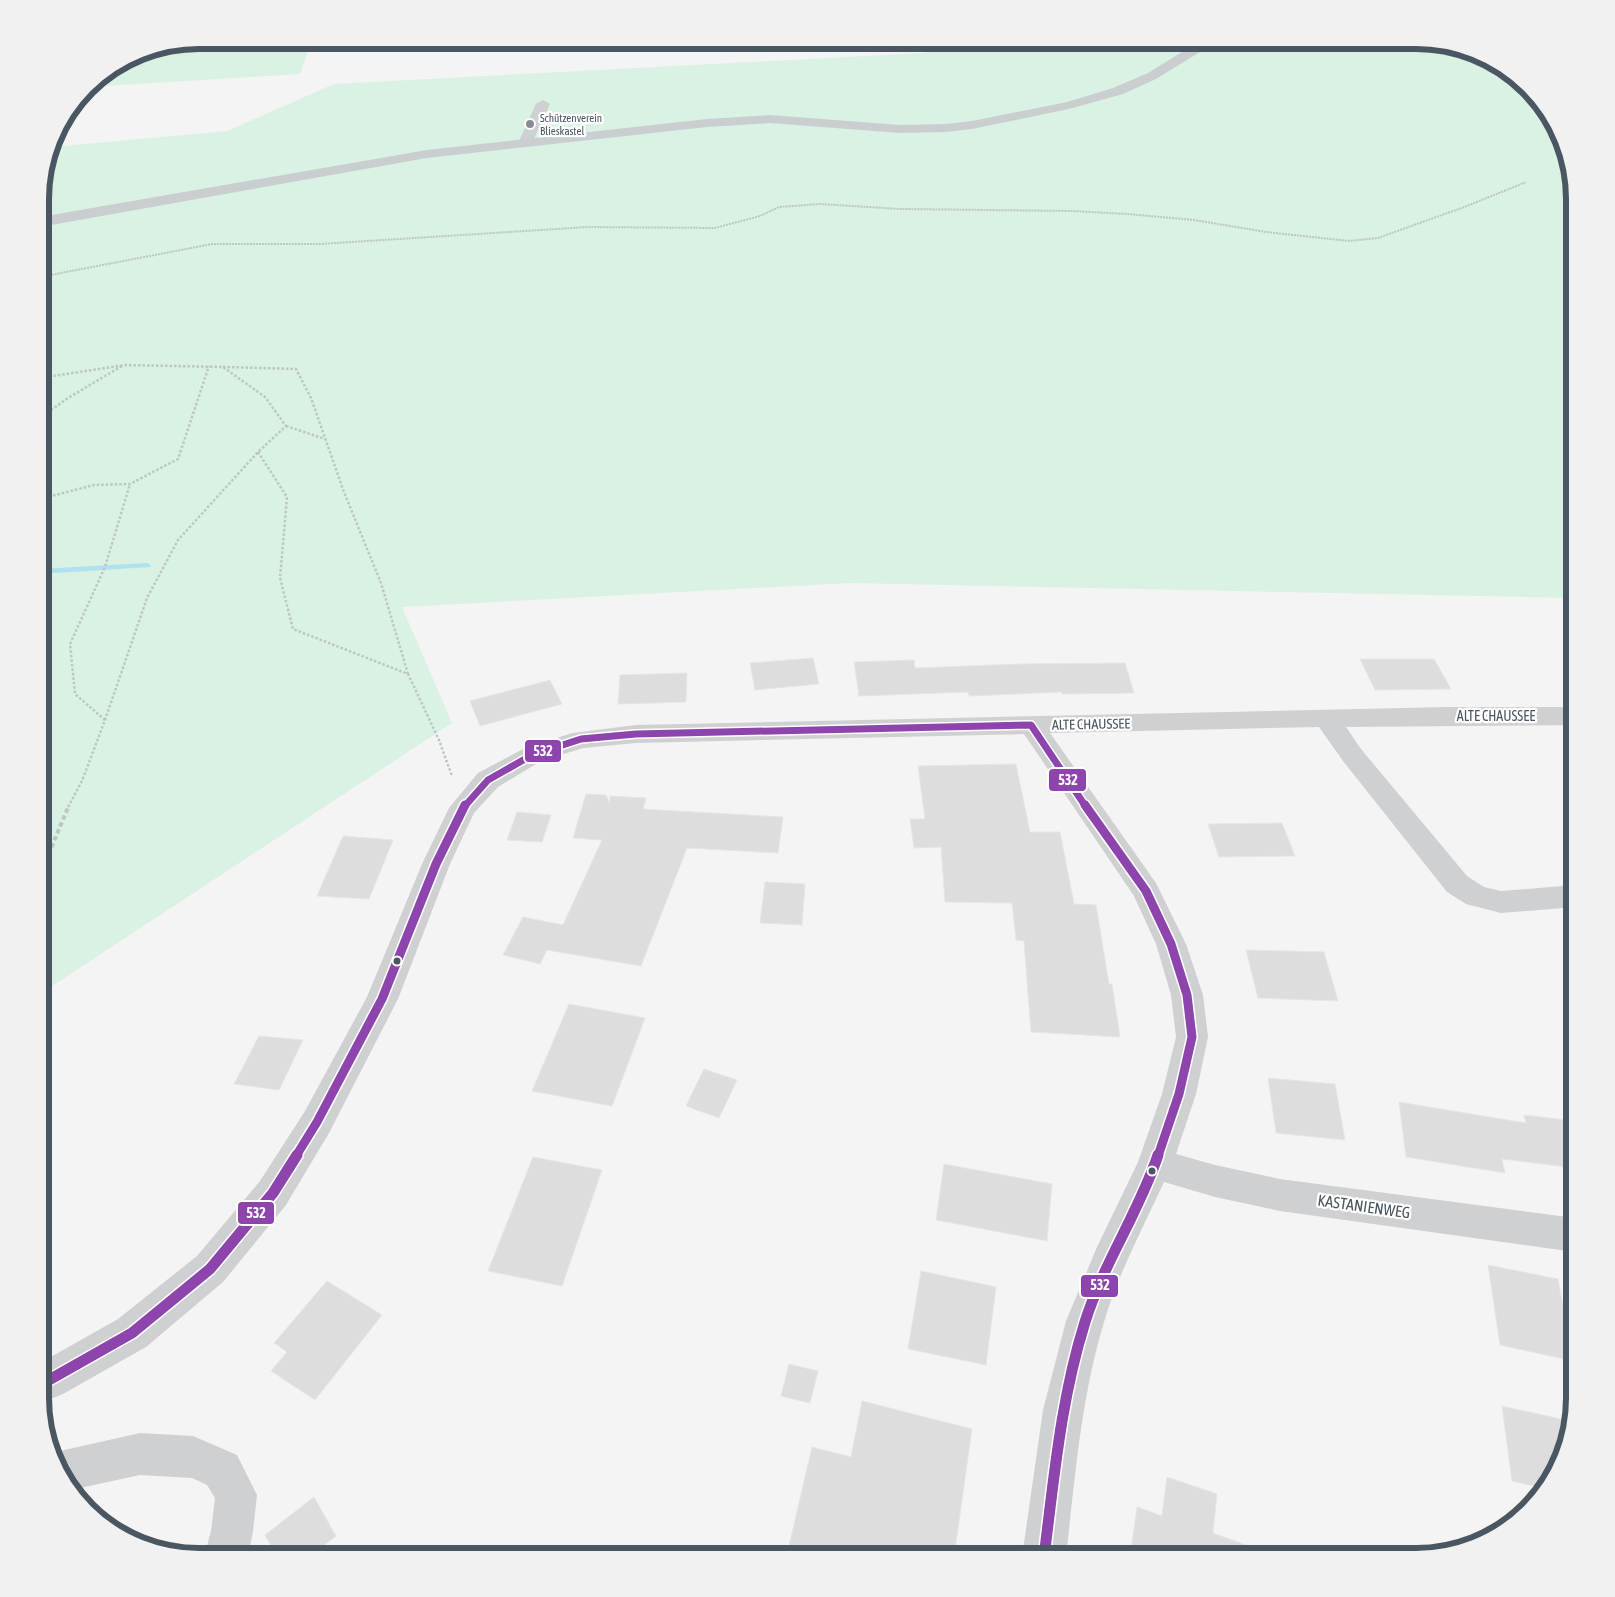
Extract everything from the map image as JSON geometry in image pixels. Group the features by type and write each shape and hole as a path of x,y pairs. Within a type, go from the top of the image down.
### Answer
{"main road":[{"path":"49,220 390,160 707,123 770,119 878,129 924,129 972,125 1069,105 1118,91 1152,76 1196,49"}],"street":[{"path":"524,143 543,104"},
{"name":"ALTE CHAUSSEE","path":"49,1380 132,1333 210,1270 273,1193 317,1122 382,999 436,864 463,808 488,780 532,755 581,739 636,734 1326,718 1566,716"},
{"path":"1326,718 1352,755 1456,884 1476,896 1501,902 1566,897"},
{"path":"1031,725 1054,761 1146,891 1171,944 1187,995 1192,1037 1179,1094 1155,1164 1110,1260 1085,1322 1063,1410 1045,1548"},
{"name":"KASTANIENWEG","path":"1155,1164 1215,1181 1280,1195 1566,1234"},
{"path":"67,1470 140,1454 193,1457 222,1470 236,1495 228,1548"}],"path":[{"path":"49,275 212,244 320,244 588,226 715,228 760,216 779,206 820,204 900,209 1073,211 1127,214 1194,220 1266,232 1349,241 1378,238 1468,206 1526,182"},
{"path":"49,412 68,398 125,365"},
{"path":"49,377 125,365 296,369 311,398 344,492 381,583 408,674 439,740 463,808"},
{"path":"49,497 94,485 130,484 178,459 209,366"},
{"path":"222,367 265,397 286,426 326,439"},
{"path":"49,853 72,798 82,781 147,598 178,540 258,452 286,426"},
{"path":"258,452 287,497 280,578 294,629 408,674"},
{"path":"105,720 75,694 70,644 106,567 130,484"}],"green space":[{"path":"309,49 300,74 100,86 115,74 141,60 179,50"},
{"path":"944,49 1426,49 1455,54 1474,60 1508,80 1529,100 1551,132 1563,169 1566,189 1566,598 850,583 402,607 452,723 49,988 49,189 58,146 227,131 334,84 923,53"}],"building":[{"path":"813,658 819,684 755,690 750,663"},
{"path":"1360,659 1434,659 1451,689 1375,690"},
{"path":"914,660 915,668 1125,663 1134,693 1062,694 1062,692 969,696 968,692 859,696 854,662"},
{"path":"687,673 686,702 618,704 620,675"},
{"path":"550,680 562,704 480,726 470,701"},
{"path":"1016,764 1030,832 1060,832 1074,904 1096,905 1109,984 1112,984 1120,1037 1031,1032 1024,941 1016,940 1012,903 945,902 941,847 914,848 910,819 925,819 918,766"},
{"path":"586,794 606,795 610,804 610,796 646,798 643,809 783,817 778,853 687,848 641,966 547,950 540,964 503,955 523,917 563,925 602,840 573,838"},
{"path":"517,812 551,815 542,842 507,840"},
{"path":"1282,823 1295,856 1219,857 1208,824"},
{"path":"343,836 393,840 369,899 317,896"},
{"path":"765,882 805,884 802,925 760,923"},
{"path":"1246,950 1324,952 1338,1001 1258,998"},
{"path":"569,1004 645,1018 612,1106 532,1091"},
{"path":"259,1036 303,1040 279,1090 234,1084"},
{"path":"704,1069 737,1080 719,1118 686,1106"},
{"path":"1268,1078 1335,1084 1345,1140 1276,1133"},
{"path":"1399,1102 1526,1123 1524,1115 1566,1120 1566,1167 1502,1159 1505,1173 1406,1157"},
{"path":"533,1157 602,1170 562,1286 488,1271"},
{"path":"944,1164 1052,1184 1047,1241 936,1220"},
{"path":"1488,1265 1558,1279 1566,1323 1566,1359 1500,1345"},
{"path":"921,1271 996,1287 986,1365 908,1349"},
{"path":"327,1281 382,1315 315,1400 271,1371 287,1352 274,1343"},
{"path":"789,1364 818,1371 810,1403 781,1396"},
{"path":"862,1401 972,1429 955,1548 788,1548 812,1447 851,1457"},
{"path":"1502,1406 1564,1420 1551,1465 1537,1487 1512,1481"},
{"path":"1167,1477 1217,1494 1213,1533 1254,1548 1131,1548 1137,1507 1162,1516"},
{"path":"314,1497 336,1536 321,1548 272,1548 265,1535"}],"waterway":[{"path":"49,571 147,565"}],"transit line":[{"name":"532","path":"49,1380 132,1333 210,1269 273,1193 317,1122 382,999 436,864 463,808 488,780 532,755 581,739 636,734 1031,725 1054,761 1146,891 1171,944 1187,995 1192,1037 1179,1094 1155,1164 1110,1260 1085,1321 1063,1410 1045,1548"}],"place":[{"name":"Schützenverein Blieskastel","path":"530,124"}]}
